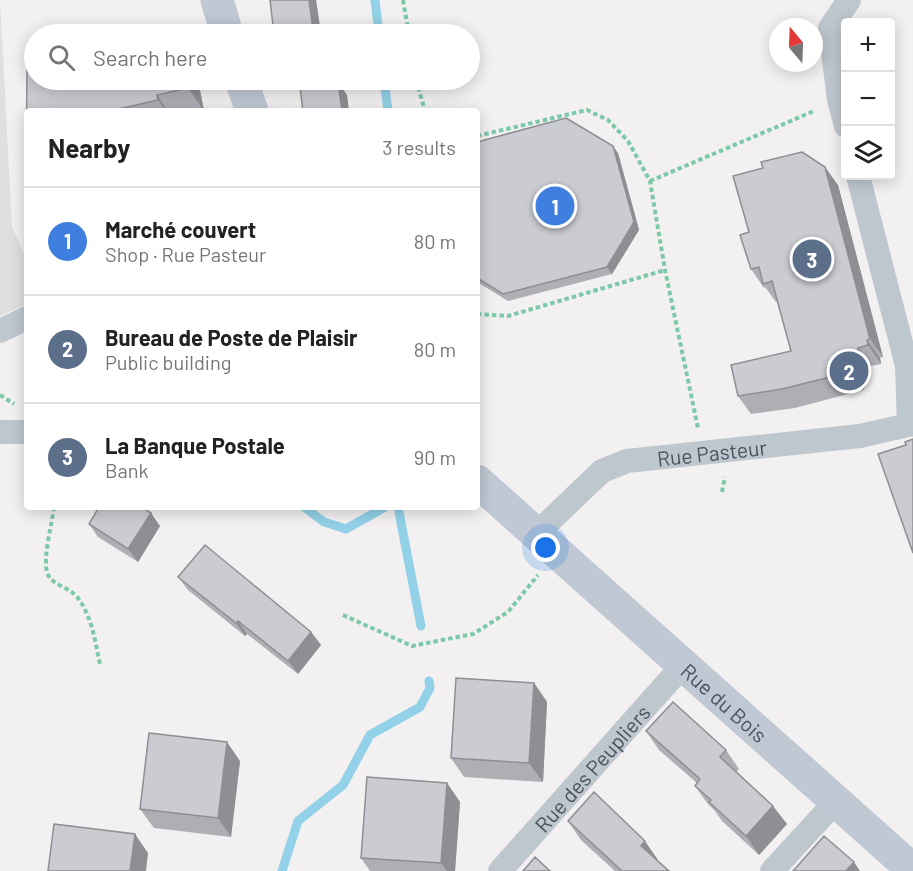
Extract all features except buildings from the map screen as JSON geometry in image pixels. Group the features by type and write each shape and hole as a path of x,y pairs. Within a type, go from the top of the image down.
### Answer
{"street":[{"path":"217,0 224,24"},
{"path":"841,107 830,28 849,0"},
{"path":"245,90 251,108"},
{"path":"859,180 907,366 911,425"},
{"path":"0,331 24,319"},
{"name":"Rue Pasteur","path":"537,533 603,471 627,461 860,436 911,425"},
{"path":"0,432 24,432"},
{"name":"Rue du Bois","path":"480,484 913,870"},
{"name":"Rue des Peupliers","path":"500,871 684,664"},
{"path":"772,871 837,800"}],"path":[{"path":"403,0 407,24"},
{"path":"419,90 424,108"},
{"path":"650,182 839,100"},
{"path":"480,135 587,110 608,120 628,141 650,182 665,270 703,453"},
{"path":"480,314 508,316 665,270"},
{"path":"54,510 47,555 47,573 54,583 66,586 77,596 90,619 100,664"},
{"path":"343,615 412,646 473,634 508,612 541,572"}],"shaded area":[{"path":"0,0 12,227 24,254 24,305 0,316"}],"waterway":[{"path":"375,0 378,24"},
{"path":"385,90 388,108"},
{"path":"308,510 324,522 346,529 380,510"},
{"path":"399,510 421,626"},
{"path":"282,871 298,821 343,785 370,735 420,707 430,688 429,681"}],"place":[{"name":"Marché couvert","path":"555,206"},
{"name":"La Banque Postale","path":"812,259"},
{"name":"Bureau de Poste de Plaisir","path":"849,371"}]}
